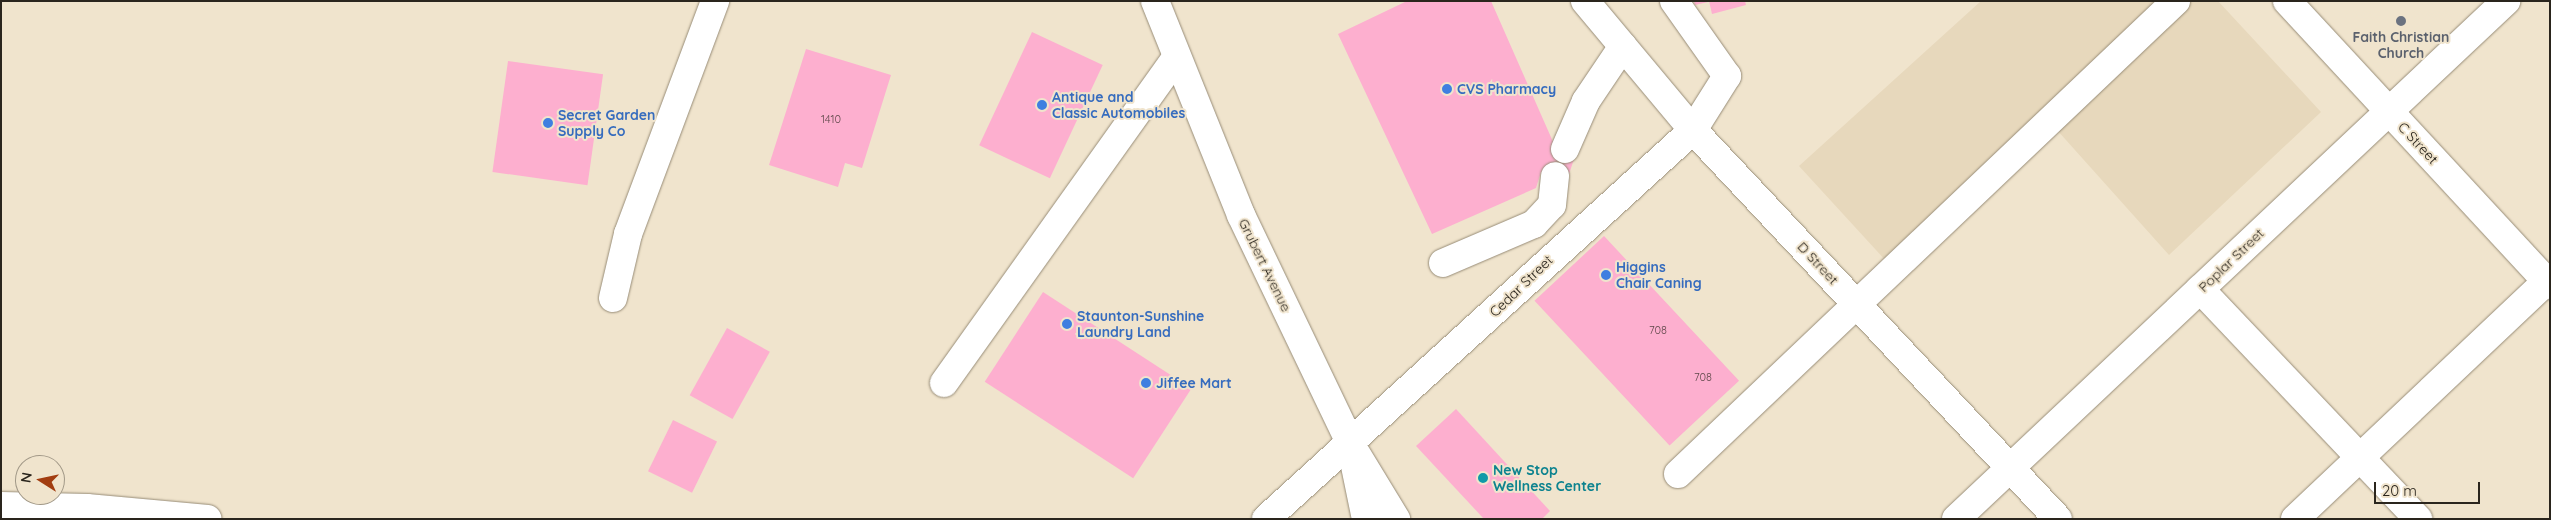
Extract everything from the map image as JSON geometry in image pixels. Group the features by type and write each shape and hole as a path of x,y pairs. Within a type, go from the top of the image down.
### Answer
{"street":[{"path":"613,298 628,234 715,1"},
{"name":"D Street","path":"1586,1 1693,130 2058,519"},
{"name":"Cedar Street","path":"1266,519 1351,445 1693,130 1727,76 1674,1"},
{"path":"1678,474 1855,302 2176,1"},
{"name":"C Street","path":"2287,1 2549,281"},
{"name":"Poplar Street","path":"1956,519 2506,1"},
{"name":"Grubert Avenue","path":"1154,3 1175,59 1242,215 1351,445 1396,519"},
{"path":"1565,148 1586,101 1623,46"},
{"path":"944,383 1175,59"},
{"path":"1443,263 1534,224 1552,205 1555,176"},
{"path":"2294,519 2549,281"},
{"path":"2200,289 2418,519"},
{"path":"1351,445 1366,519"},
{"path":"1,506 87,508 208,519"}],"shaded area":[{"path":"1981,1 2218,1 2321,112 2169,255 2057,130 1887,262 1799,166"}],"building":[{"name":"CVS Pharmacy","path":"1407,1 1491,1 1554,144 1576,153 1567,180 1541,172 1536,188 1432,234 1338,34"},
{"path":"1694,1 1708,1 1708,2 1695,5"},
{"path":"1709,1 1745,1 1746,5 1712,14"},
{"name":"Antique and Classic Automobiles","path":"1032,32 1103,65 1050,178 979,145"},
{"path":"806,49 891,75 862,168 845,163 838,187 769,165"},
{"name":"Secret Garden Supply Co","path":"508,61 603,74 587,185 492,172"},
{"path":"1604,236 1739,381 1670,446 1535,301"},
{"path":"1043,292 1191,388 1133,478 985,382"},
{"path":"727,328 770,352 733,419 690,395"},
{"name":"New Stop Wellness Center","path":"1456,409 1550,511 1542,519 1484,519 1416,446"},
{"path":"673,420 717,441 692,493 648,471"}],"place":[{"name":"Faith Christian Church","path":"2401,21"},
{"name":"CVS Pharmacy","path":"1447,89"},
{"name":"Antique and Classic Automobiles","path":"1042,105"},
{"name":"Secret Garden Supply Co","path":"548,123"},
{"name":"Higgins Chair Caning","path":"1606,275"},
{"name":"Staunton-Sunshine Laundry Land","path":"1067,324"},
{"name":"Jiffee Mart","path":"1146,383"},
{"name":"New Stop Wellness Center","path":"1483,478"}]}
